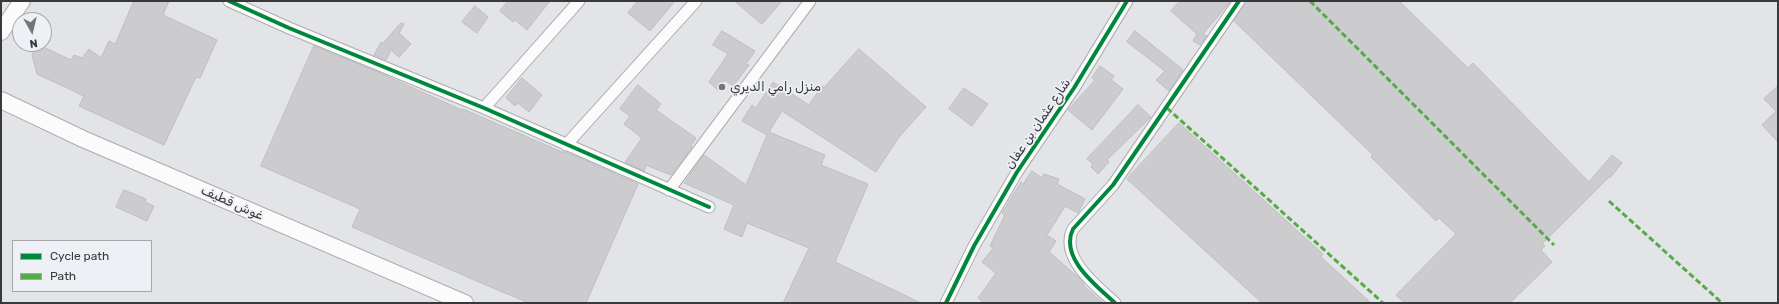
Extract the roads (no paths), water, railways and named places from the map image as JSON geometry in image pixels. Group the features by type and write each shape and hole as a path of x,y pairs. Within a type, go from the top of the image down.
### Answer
{"main road":[{"path":"1,32 22,1"},
{"name":"غوش قطيف","path":"1,100 83,139 465,303"}],"street":[{"path":"229,1 289,28 484,108 709,207"},
{"path":"484,108 578,1"},
{"path":"566,145 696,1"},
{"path":"668,190 810,1"},
{"name":"شارع عثمان بن عفان","path":"946,303 974,246 1017,172 1074,88 1127,1"},
{"path":"1115,303 1081,272 1072,254 1070,234 1113,185 1239,1"}],"place":[{"name":"منزل رامي الديري","path":"722,87"}]}
